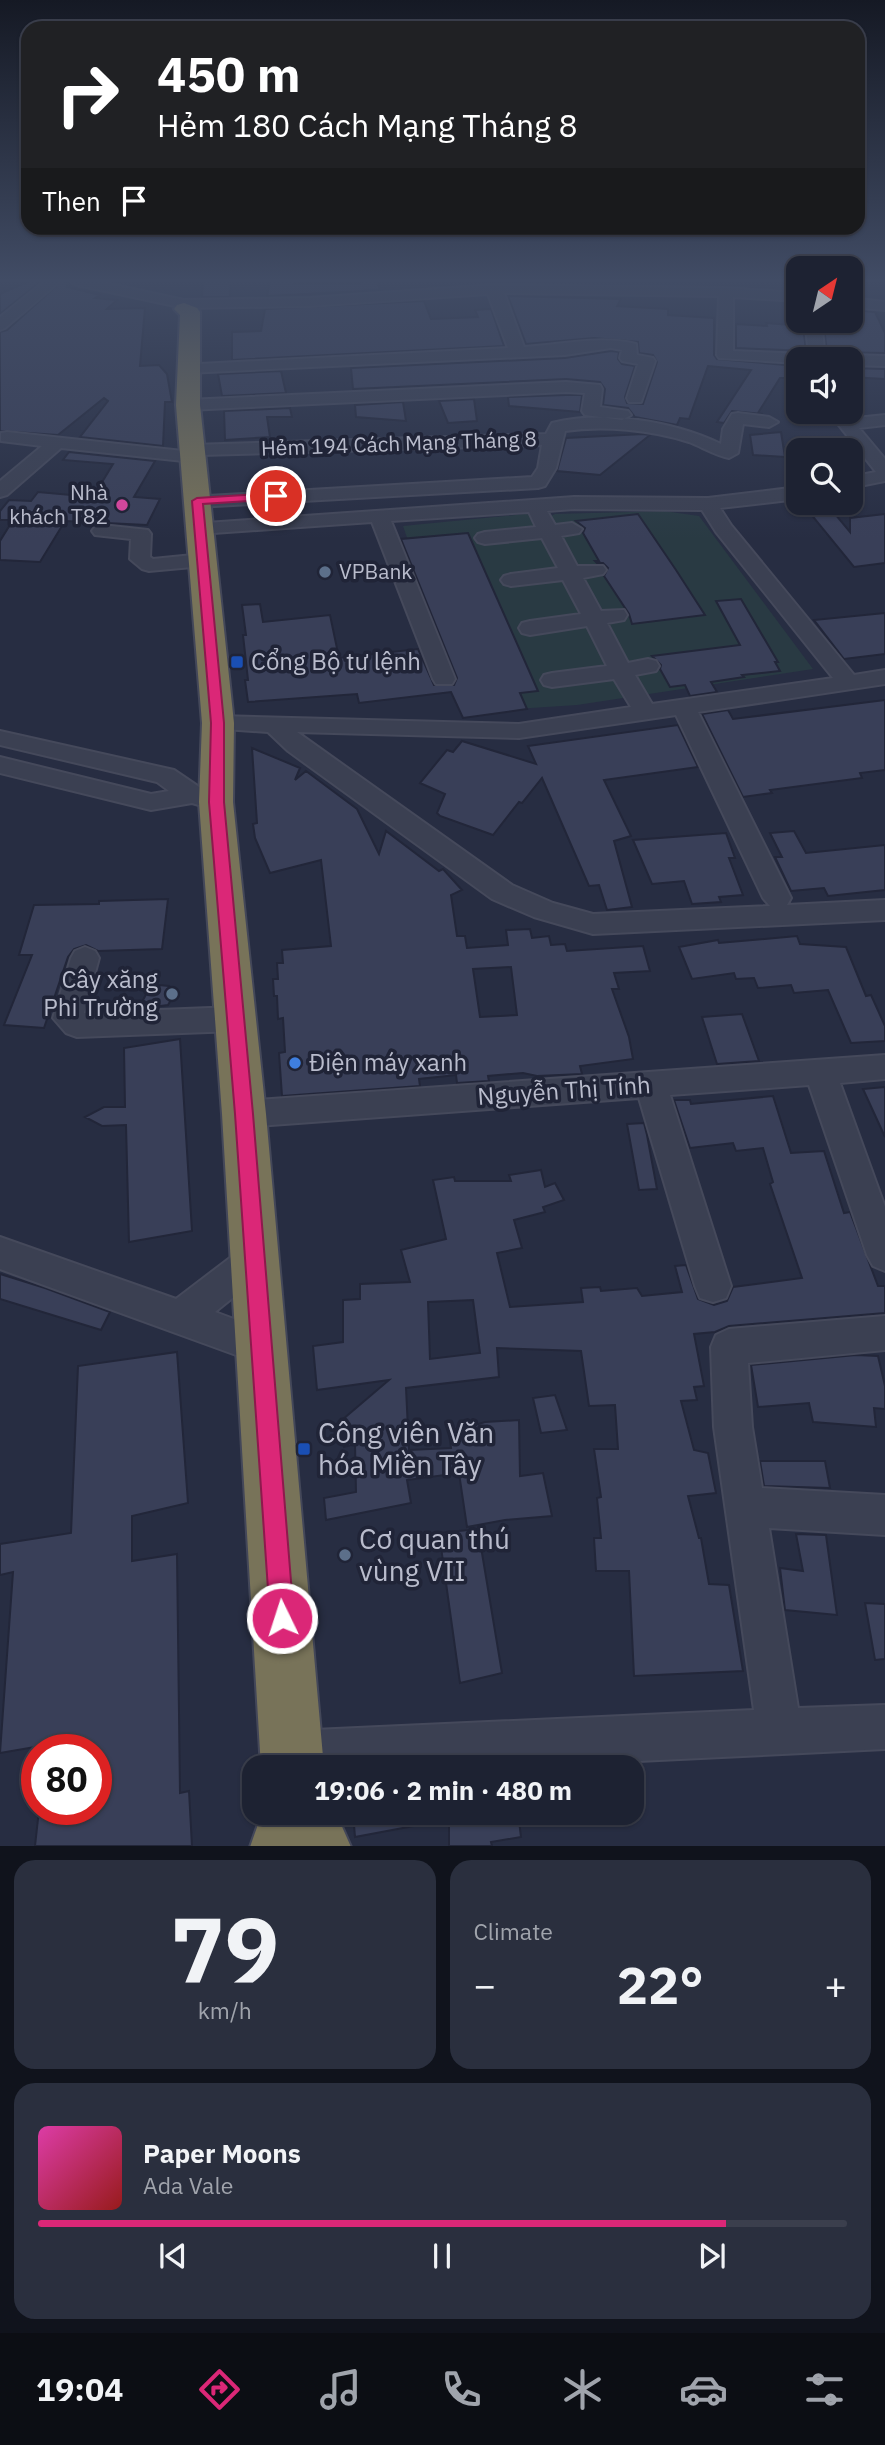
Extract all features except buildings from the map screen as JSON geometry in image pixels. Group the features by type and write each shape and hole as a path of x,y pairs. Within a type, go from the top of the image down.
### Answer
{"highway":[{"path":"187,367 188,405 218,723 205,799 235,1019 244,1114 293,1755"},
{"path":"282,1846 287,1825"},
{"path":"310,1825 319,1846"}],"street":[{"path":"635,398 645,367"},
{"path":"188,405 566,387 594,389 591,411 629,419"},
{"name":"Hẻm 194 Cách Mạng Tháng 8","path":"7,437 193,454 552,439 558,427 629,419 691,438 718,456 729,453 732,429 738,418 769,422"},
{"path":"863,479 885,473 847,424 885,420"},
{"path":"198,514 538,482 547,468 552,439"},
{"path":"0,491 58,442"},
{"path":"198,514 379,516 574,503 708,504 786,495"},
{"path":"708,504 723,528 847,681"},
{"path":"535,505 645,712"},
{"path":"379,516 444,680"},
{"path":"485,538 572,528"},
{"path":"102,531 141,534 140,559 149,565 203,561"},
{"path":"511,580 596,570"},
{"path":"530,628 616,615"},
{"path":"552,680 648,666"},
{"path":"218,723 519,731 885,677"},
{"path":"684,706 777,898"},
{"path":"274,724 297,746 502,892 544,910 593,924 885,910"},
{"path":"0,738 165,776 205,799"},
{"path":"0,765 151,802 205,799"},
{"path":"85,958 68,1018 77,1026 235,1019"},
{"name":"Nguyễn Thị Tính","path":"244,1114 885,1067"},
{"path":"820,1072 885,1255"},
{"path":"650,1084 713,1286"},
{"path":"0,1253 261,1346"},
{"path":"181,1317 255,1259"},
{"path":"779,1731 733,1427 729,1346 885,1334"},
{"path":"746,1507 885,1515"},
{"path":"572,1755 779,1731 885,1727"}],"shaded area":[{"path":"664,511 699,516 813,669 577,705 467,712 403,526 525,514 549,517 555,514"}],"place":[{"name":"Nhà khách T82","path":"122,505"},
{"name":"VPBank","path":"325,572"},
{"name":"Cổng Bộ tư lệnh","path":"237,662"},
{"name":"Cây xăng Phi Trường","path":"172,994"},
{"name":"Điện máy xanh","path":"295,1063"},
{"name":"Công viên Văn hóa Miền Tây","path":"304,1449"},
{"name":"Cơ quan thú vùng VII","path":"345,1555"}],"route":[{"path":"276,496 197,501 218,723 216,802 244,1114 282,1618"}]}
